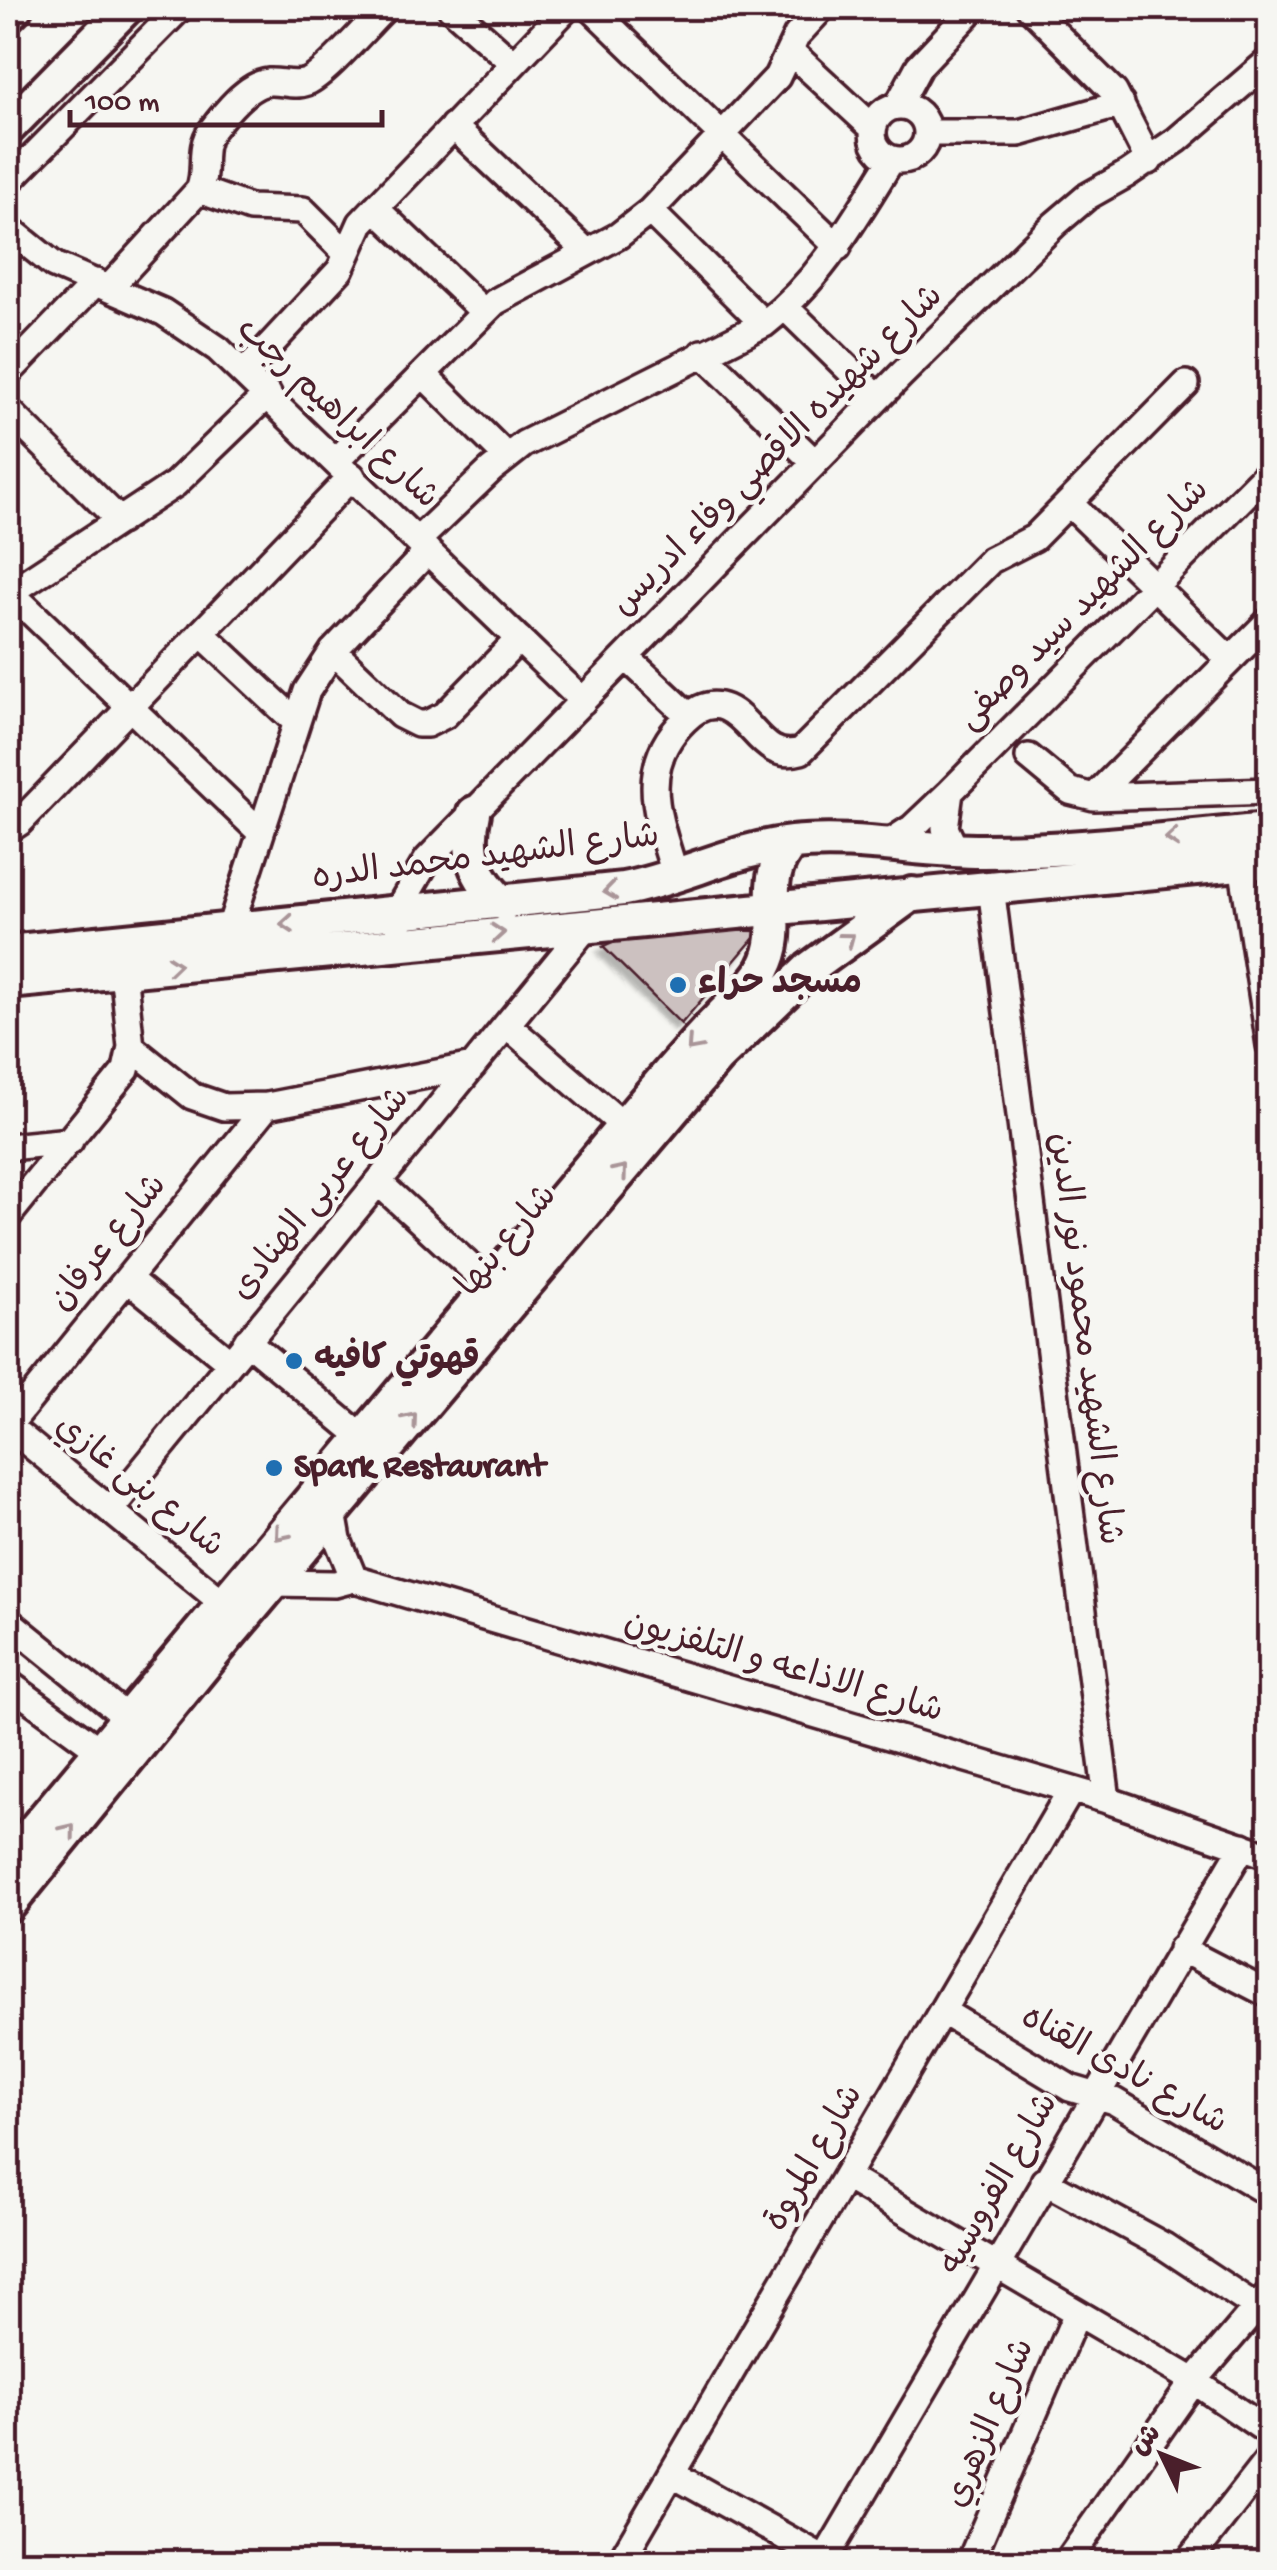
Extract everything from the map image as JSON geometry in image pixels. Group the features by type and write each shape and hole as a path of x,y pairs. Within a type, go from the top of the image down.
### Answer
{"main road":[{"path":"8,15 15,8"},
{"path":"8,128 126,8"},
{"path":"474,813 470,847 474,864 481,879 504,904"},
{"name":"شارع الشهيد محمد الدره","path":"8,952 230,928 588,925 991,887 1055,864 1270,830"},
{"name":"شارع الشهيد محمد الدره","path":"8,982 123,970 399,928 504,904 624,889 676,877 745,852 792,843 836,842 956,851 1055,864 1256,862"},
{"name":"شارع بنها","path":"138,1726 223,1603 624,1126 702,1035 758,978 773,944 774,872 792,843"},
{"name":"شارع بنها","path":"8,1861 111,1758 273,1584 717,1058 810,970 912,894"},
{"name":"شارع بنها","path":"8,1906 111,1758"}],"street":[{"path":"8,182 180,8"},
{"path":"8,373 199,190 204,179 208,136 248,92 265,82 297,85 313,79 385,8"},
{"path":"452,8 513,63"},
{"path":"245,372 340,270 357,230 375,208 567,8"},
{"path":"8,830 201,634 423,374 484,312 507,294 630,228 650,211 777,78 802,28 822,8"},
{"path":"898,105 916,110 928,133 916,155 900,160 892,159 875,144 873,128 882,113 898,105 919,66 974,8"},
{"path":"1030,8 1106,82 1122,104 1149,160"},
{"path":"602,11 838,247"},
{"path":"790,51 873,128"},
{"name":"شارع شهيده الاقصي وفاء ادريس","path":"399,928 418,872 878,398 1072,208 1202,122 1270,60"},
{"path":"928,133 1019,134 1122,104"},
{"path":"454,126 586,252"},
{"path":"230,928 306,691 333,651 423,545 507,456 542,433 764,324 786,308 838,247 892,159"},
{"path":"199,190 250,208 303,210 348,254"},
{"path":"375,208 484,312"},
{"path":"650,211 764,324"},
{"name":"شارع ابراهيم رجب","path":"8,228 54,265 164,312 192,329 245,372 583,701"},
{"path":"786,308 878,398"},
{"path":"702,353 814,463"},
{"path":"423,374 507,456"},
{"path":"676,877 657,815 654,782 670,734 689,716 708,706 720,706 730,710 770,750 801,752 991,560 1034,538 1186,384"},
{"path":"260,831 9,593 192,470 268,394"},
{"path":"8,410 120,521"},
{"name":"شارع الشهيد سيد وصفى","path":"884,846 912,828 950,792 1270,470"},
{"path":"1069,503 1230,660"},
{"path":"1094,797 1270,620"},
{"path":"201,634 296,721"},
{"path":"333,651 400,715 418,724 428,724 445,714 519,639"},
{"path":"626,657 689,716"},
{"path":"1030,757 1070,790 1094,797 1270,791"},
{"path":"950,792 946,828 956,851"},
{"path":"1256,862 1270,1046"},
{"name":"شارع الشهيد محمود نور الدين","path":"991,887 1106,1800"},
{"name":"شارع عربى الهنادى","path":"110,1510 588,925"},
{"path":"8,1216 129,1063 131,1047 123,970"},
{"path":"506,1025 624,1126"},
{"path":"131,1047 200,1101 224,1107 267,1106 473,1066"},
{"name":"شارع عرفان","path":"8,1426 267,1106"},
{"path":"8,1147 70,1140"},
{"path":"378,1182 490,1284"},
{"path":"128,1279 230,1362"},
{"path":"247,1342 362,1438"},
{"name":"شارع بنى غازي","path":"8,1426 223,1603"},
{"path":"333,1512 338,1540 354,1578"},
{"name":"شارع الاذاعه و التلفزيون","path":"273,1584 336,1584 354,1578 1106,1800 1270,1856"},
{"path":"8,1621 138,1726"},
{"path":"8,1683 111,1758"},
{"name":"شارع المروة","path":"620,2562 1071,1790"},
{"name":"شارع الفروسيه","path":"826,2562 994,2264 1243,1846"},
{"path":"1181,1950 1270,1995"},
{"name":"شارع نادى القناه","path":"942,2011 1070,2088 1114,2100 1270,2194"},
{"path":"846,2177 1194,2381 1270,2433"},
{"path":"1044,2180 1263,2299 1194,2381 1067,2562"},
{"name":"شارع الزهري","path":"970,2562 1077,2313"},
{"path":"1188,2562 1270,2457"},
{"path":"672,2474 826,2562"}],"building":[{"name":"مسجد حراء","path":"645,929 760,931 681,1024 603,947"}],"place":[{"name":"مسجد حراء","path":"678,985"},
{"name":"قهوتي كافيه","path":"294,1361"},
{"name":"Spark Restaurant","path":"274,1468"}]}
